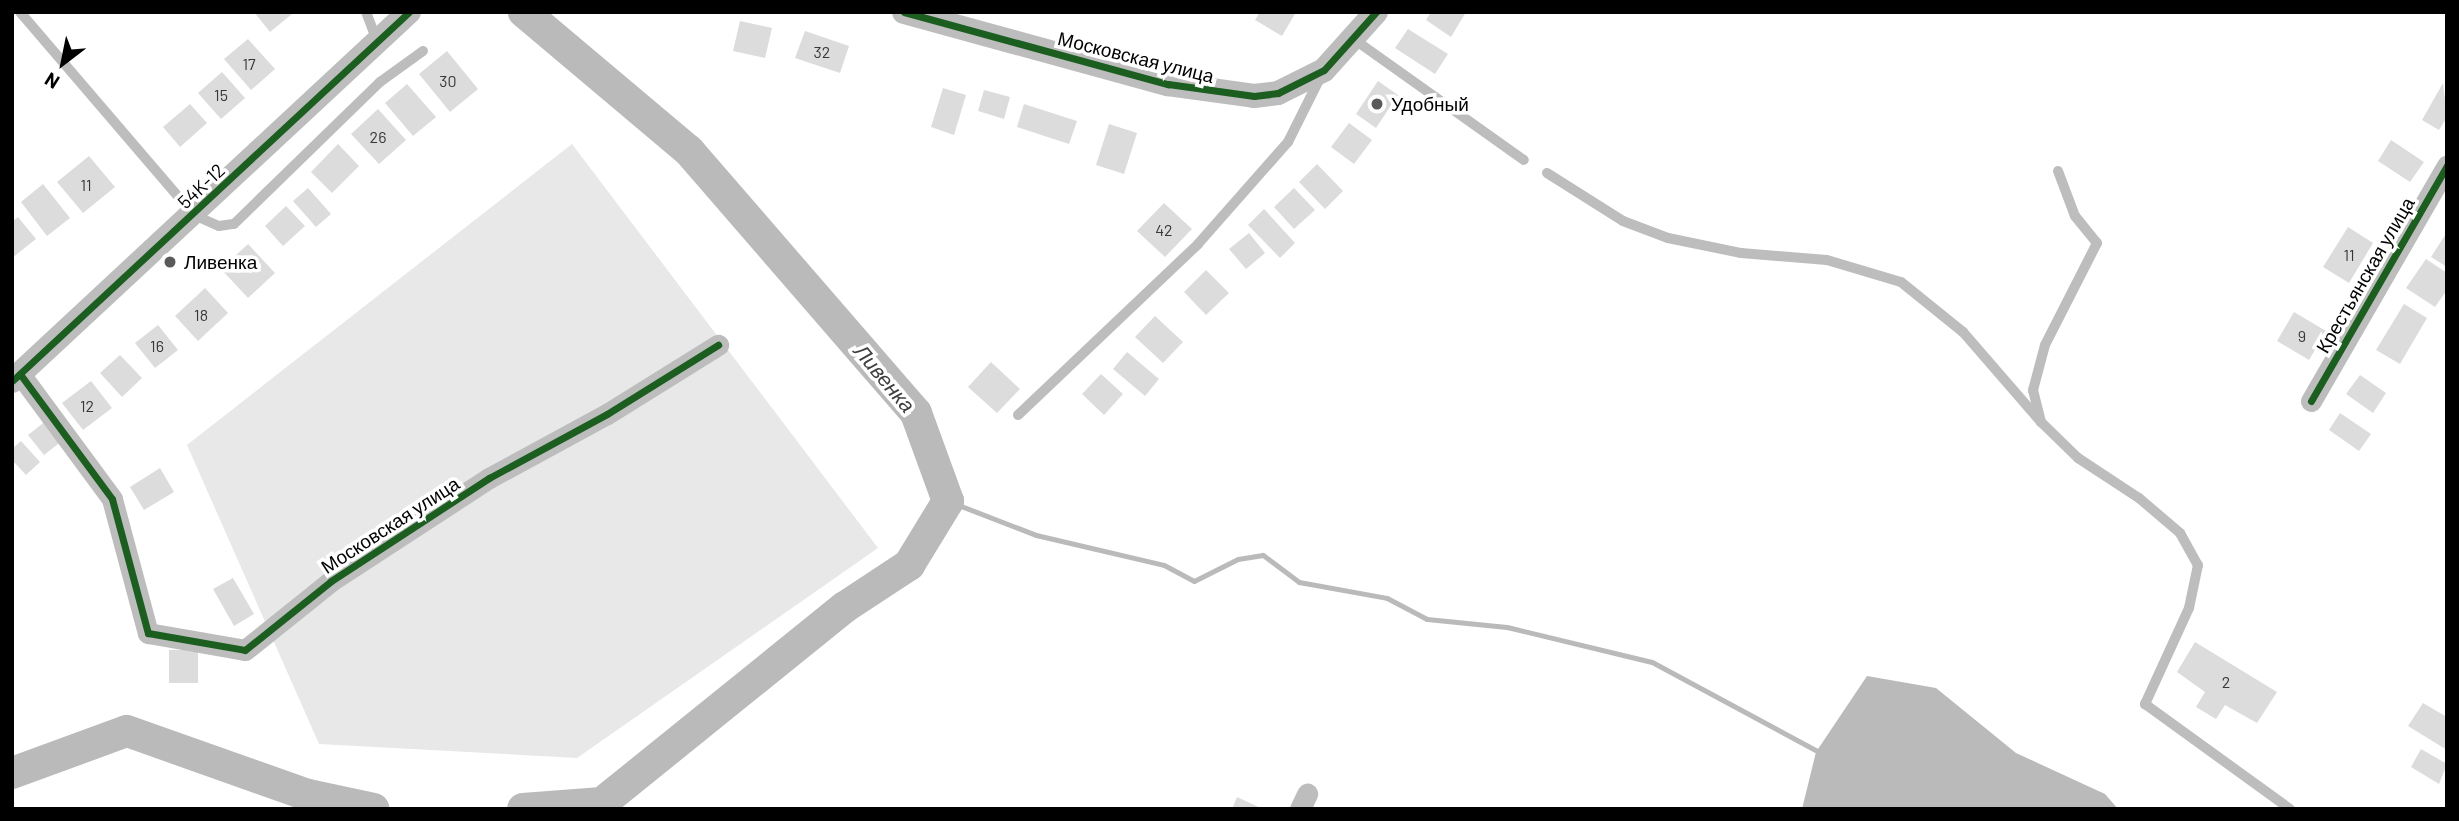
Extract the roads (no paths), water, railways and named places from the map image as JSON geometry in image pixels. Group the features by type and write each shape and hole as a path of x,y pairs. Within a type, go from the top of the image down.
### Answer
{"street":[{"name":"54K-12","path":"16,378 409,12"},
{"name":"Московская улица","path":"904,12 1168,84 1224,94 1278,93 1324,71 1355,40 1376,12"},
{"name":"Крестьянская улица","path":"2311,401 2447,165"},
{"name":"Московская улица","path":"16,378 113,499 135,571 148,633 245,650 331,582 489,478 607,414 718,345"}],"lane":[{"path":"20,12 194,215 213,224 234,224 380,82 423,51"},
{"path":"366,12 377,41"},
{"path":"1355,40 1524,160"},
{"name":"Московская улица","path":"1018,415 1207,234 1288,142 1324,71"},
{"path":"2041,422 2033,390 2045,345 2097,243 2075,216 2057,171"},
{"path":"1547,173 1623,221 1668,238 1741,253 1827,260 1901,282 1963,332 2041,422 2078,458 2139,498 2180,533 2198,565 2189,608 2145,704 2290,809"}],"waterway":[{"name":"Ливенка","path":"523,809 602,803 845,607 909,565 948,501 916,413 689,151 524,12"},
{"path":"948,501 1036,535 1164,565 1194,581 1238,559 1263,555 1299,582 1387,598 1427,619 1507,627 1652,662 1823,754"},
{"name":"Ливенка","path":"12,773 127,731 308,795 374,809"}],"place":[{"name":"Удобный","path":"1377,104"},
{"name":"Ливенка","path":"170,262"}]}
